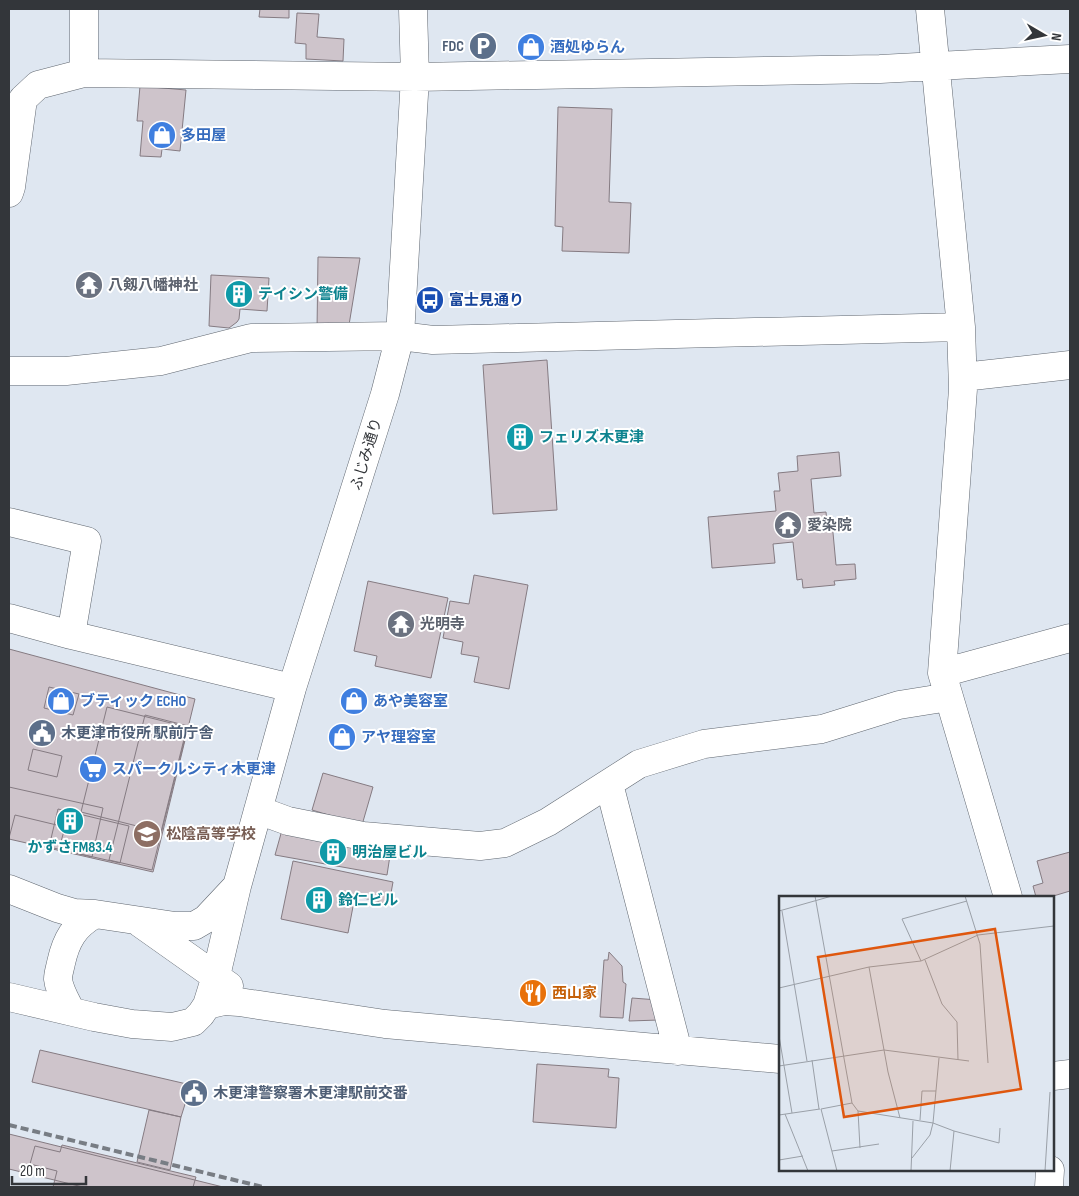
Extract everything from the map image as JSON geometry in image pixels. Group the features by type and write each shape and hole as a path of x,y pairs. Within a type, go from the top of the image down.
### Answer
{"street":[{"path":"84,9 84,73"},
{"name":"ふじみ通り","path":"216,976 237,886 292,688 385,394 400,336 415,77 413,9"},
{"path":"930,9 961,327 962,377 946,685 1008,896"},
{"path":"9,193 11,187 16,98 38,85 84,73 415,77 880,69 1070,59"},
{"path":"9,371 66,371 162,361 251,338 400,336 433,340 961,327"},
{"path":"962,377 1070,366"},
{"path":"9,522 87,540 71,635"},
{"path":"9,618 71,635 292,688"},
{"path":"258,810 288,821 362,836 480,846 506,843 548,822 639,764 704,744 822,729 899,705 1070,638"},
{"path":"609,784 678,1051"},
{"path":"9,889 74,913 95,914 175,926 194,926 206,919 237,886"},
{"path":"71,1011 58,979 63,953 76,928 95,914"},
{"path":"137,921 227,985 241,992 344,1017"},
{"path":"9,997 132,1024 172,1027 193,1022 201,1014 207,1005 216,976"},
{"path":"207,1005 224,1001 239,1002 385,1024 779,1059"},
{"path":"1049,1187 1050,1171"}],"building":[{"path":"260,9 289,9 289,18 259,17"},
{"path":"297,13 319,14 317,37 344,39 343,61 306,59 306,44 295,43"},
{"name":"多田屋","path":"140,86 186,90 180,151 162,149 161,157 140,156 143,121 137,121"},
{"path":"558,107 612,109 609,202 631,203 629,253 562,251 563,227 555,226"},
{"path":"318,257 360,258 348,331 317,330"},
{"name":"テイシン警備","path":"211,275 269,278 267,311 240,309 239,319 229,328 209,326"},
{"name":"フェリズ木更津","path":"547,360 557,510 493,514 483,365"},
{"path":"839,452 841,476 811,479 814,513 826,512 827,522 832,522 836,565 855,564 856,579 834,581 835,585 803,588 802,579 797,580 793,542 773,544 775,563 712,568 708,517 776,511 774,491 780,491 778,473 798,471 797,456"},
{"path":"474,575 528,585 509,689 474,682 479,657 461,654 463,642 443,638 450,601 469,604"},
{"name":"光明寺","path":"368,581 448,598 431,678 375,666 377,656 354,651"},
{"name":"スパークルシティ木更津","path":"9,649 195,699 153,872 9,839"},
{"name":"ブティック ECHO","path":"49,687 79,694 73,715 44,708"},
{"path":"107,707 187,727 161,832 81,812"},
{"path":"145,715 188,726 152,870 109,860"},
{"path":"33,749 62,756 57,777 28,770"},
{"path":"323,773 373,787 362,825 312,810"},
{"name":"かずさFM83.4","path":"9,787 103,808 92,857 59,849 65,827 15,815 9,838"},
{"path":"58,809 129,826 120,863 49,847"},
{"name":"明治屋ビル","path":"282,830 391,849 387,875 275,855"},
{"path":"1070,852 1070,891 1053,896 1036,896 1033,886 1043,883 1037,861"},
{"name":"鈴仁ビル","path":"293,861 393,882 389,904 355,896 348,933 281,919"},
{"path":"609,952 622,966 623,982 626,984 623,1018 600,1017 604,960 608,960"},
{"path":"632,998 658,1000 659,1020 629,1021"},
{"path":"40,1050 191,1085 181,1117 32,1082"},
{"path":"537,1064 609,1069 608,1077 619,1078 616,1128 533,1122"},
{"path":"149,1110 181,1117 170,1170 137,1162"},
{"path":"9,1134 223,1187 83,1187 9,1169"},
{"path":"62,1145 196,1177 193,1187 53,1187 57,1171 30,1164 35,1146 60,1152"}],"railway":[{"path":"9,1125 263,1187"}],"place":[{"name":"FDC","path":"483,46"},
{"name":"酒処ゆらん","path":"531,47"},
{"name":"多田屋","path":"162,135"},
{"name":"八剱八幡神社","path":"89,285"},
{"name":"テイシン警備","path":"239,294"},
{"name":"富士見通り","path":"430,300"},
{"name":"フェリズ木更津","path":"520,437"},
{"name":"愛染院","path":"788,525"},
{"name":"光明寺","path":"401,624"},
{"name":"ブティック ECHO","path":"61,701"},
{"name":"あや美容室","path":"354,701"},
{"name":"木更津市役所 駅前庁舎","path":"42,733"},
{"name":"アヤ理容室","path":"342,737"},
{"name":"スパークルシティ木更津","path":"93,769"},
{"name":"かずさFM83.4","path":"70,821"},
{"name":"松陰高等学校","path":"147,834"},
{"name":"明治屋ビル","path":"333,852"},
{"name":"鈴仁ビル","path":"319,900"},
{"name":"西山家","path":"533,993"},
{"name":"木更津警察署木更津駅前交番","path":"194,1093"}]}
